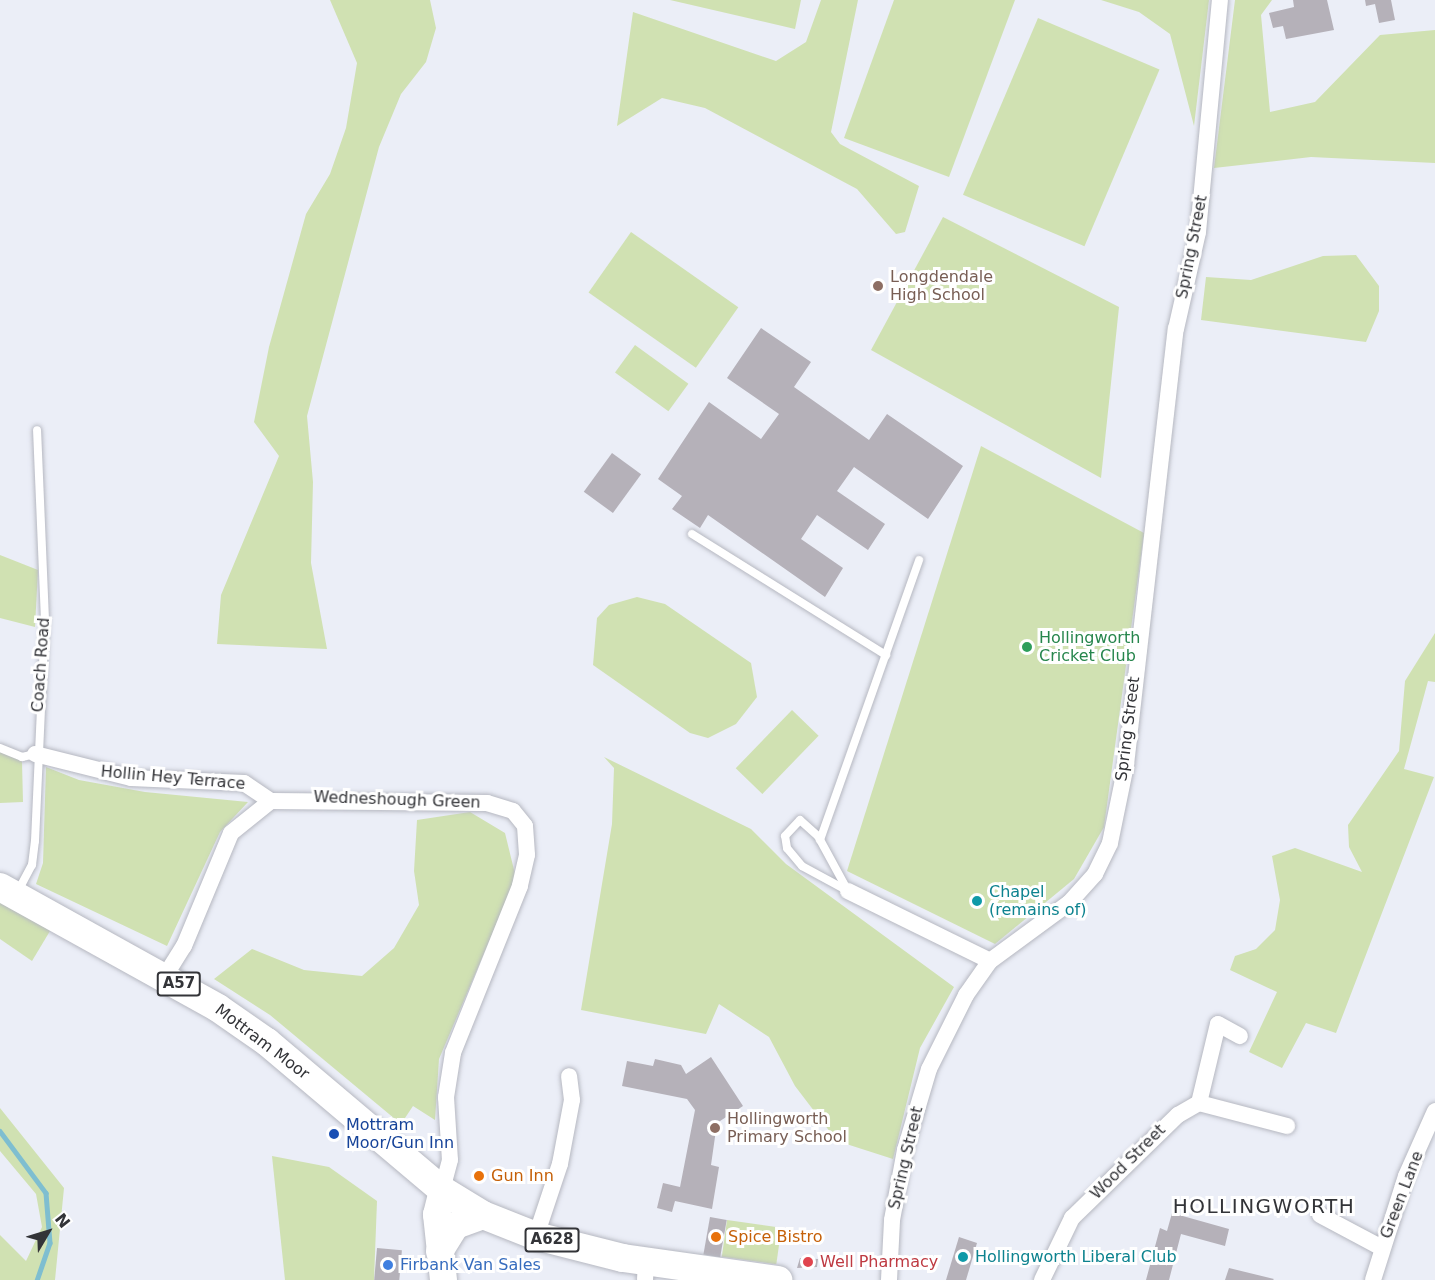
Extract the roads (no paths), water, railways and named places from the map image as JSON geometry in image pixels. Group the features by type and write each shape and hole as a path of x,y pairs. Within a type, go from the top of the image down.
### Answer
{"highway":[{"name":"Mottram Moor","path":"8,892 165,976 267,1042 442,1190"},
{"name":"A628","path":"442,1190 483,1215 536,1236 645,1271 768,1279"}],"main road":[{"path":"412,1166 439,1246"},
{"path":"442,1190 439,1246 443,1280"},
{"path":"439,1246 455,1225 483,1215"}],"street":[{"name":"Spring Street","path":"889,1280 903,1162 929,1069 966,995 990,961 1069,903 1095,874 1110,843 1126,765 1176,329 1198,232 1220,0"},
{"name":"Hollin Hey Terrace","path":"35,754 131,778 244,783 271,801"},
{"path":"165,976 184,946 231,833 271,801"},
{"name":"Wedneshough Green","path":"271,801 487,803 513,811 525,826 527,855 520,886 453,1053 447,1097 450,1160 442,1190"},
{"path":"848,891 990,961"},
{"path":"1240,1036 1218,1024 1199,1103 1287,1126"},
{"path":"536,1236 560,1164 572,1100 569,1076"},
{"name":"Wood Street","path":"1042,1280 1072,1218 1156,1131 1199,1103"},
{"name":"Green Lane","path":"1373,1280 1382,1248 1435,1111"},
{"path":"1320,1215 1382,1248"}],"lane":[{"name":"Coach Road","path":"8,892 32,865 35,754 45,620 37,430"},
{"path":"692,534 886,655"},
{"path":"820,840 919,560"},
{"path":"0,748 22,756 35,754"},
{"path":"800,820 820,840 848,891 802,866 784,836 800,820"}],"waterway":[{"path":"0,1131 46,1193 50,1243 37,1280"}],"place":[{"name":"Longdendale High School","path":"878,286"},
{"name":"Hollingworth Cricket Club","path":"1027,647"},
{"name":"Chapel (remains of)","path":"977,901"},
{"name":"Hollingworth Primary School","path":"715,1128"},
{"name":"Mottram Moor/Gun Inn","path":"334,1134"},
{"name":"Gun Inn","path":"479,1176"},
{"name":"Spice Bistro","path":"716,1237"},
{"name":"Hollingworth Liberal Club","path":"963,1257"},
{"name":"Well Pharmacy","path":"808,1262"},
{"name":"Firbank Van Sales","path":"388,1265"}],"district":[{"name":"HOLLINGWORTH","path":"1264,1206"}]}
